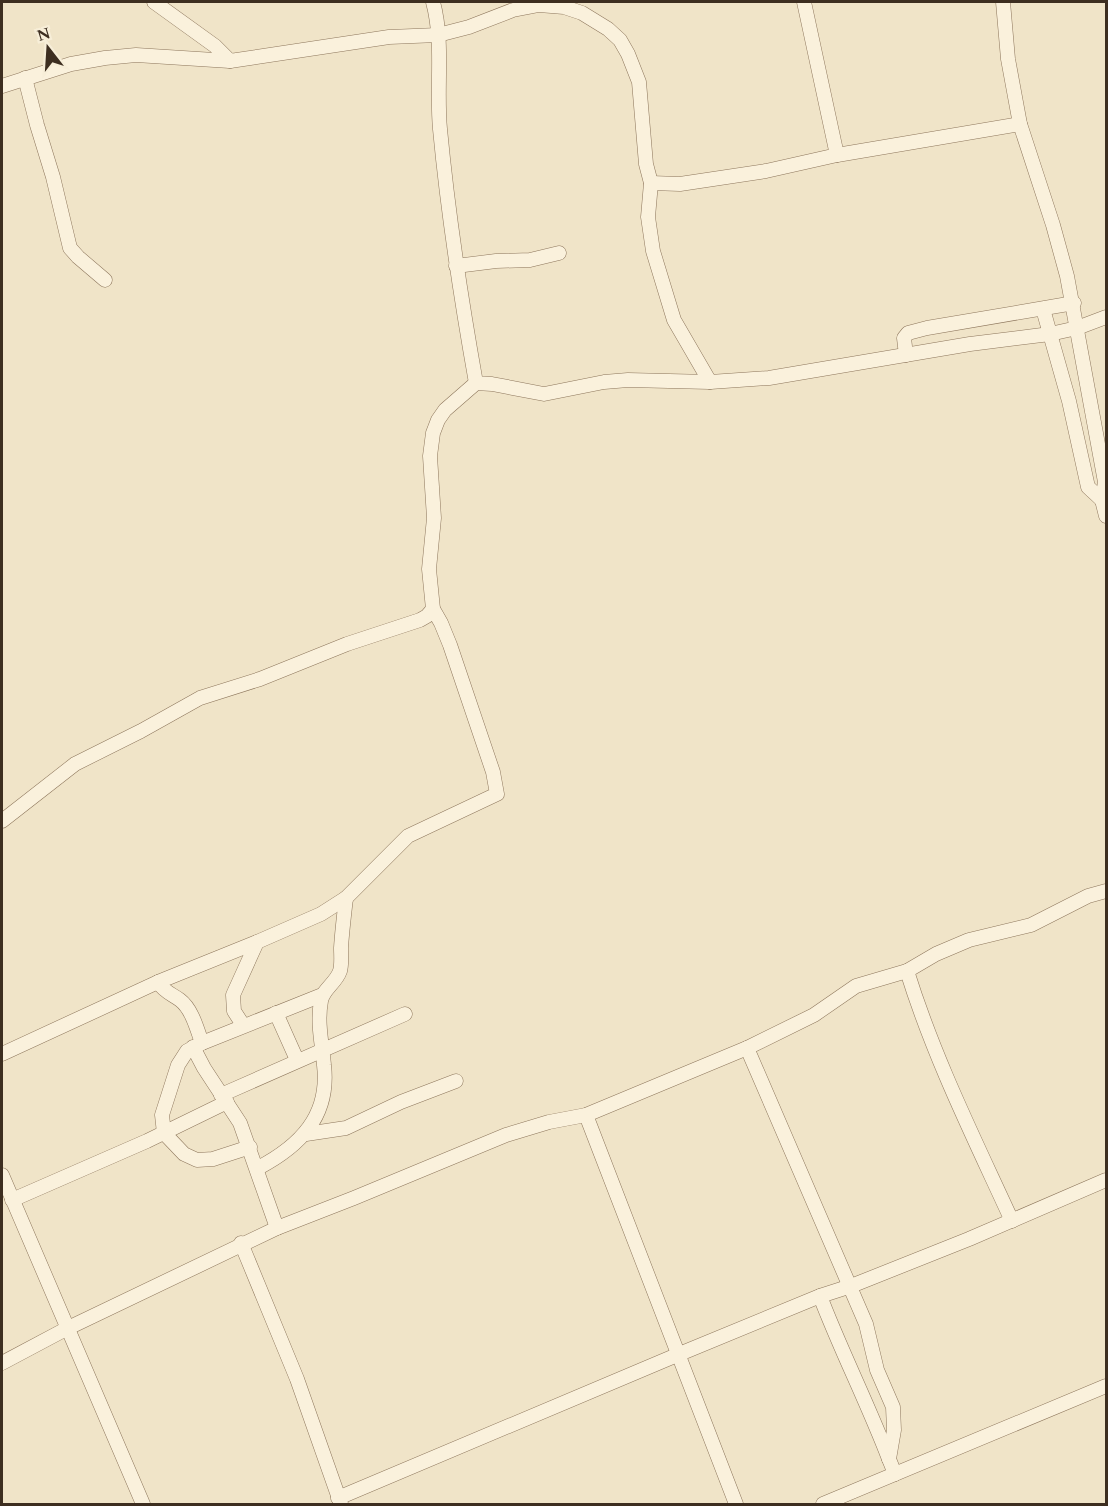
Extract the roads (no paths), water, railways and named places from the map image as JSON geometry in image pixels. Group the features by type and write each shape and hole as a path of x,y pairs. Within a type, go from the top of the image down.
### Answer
{"street":[{"path":"154,2 215,46 230,61"},
{"path":"433,2 438,35 440,128 456,266 476,383"},
{"path":"564,7 583,2"},
{"path":"804,2 837,155"},
{"path":"1003,2 1008,59 1020,124 1053,225 1074,303 1105,482 1102,500 1107,516"},
{"path":"2,86 71,64 105,58 136,55 230,61 389,38 438,35 469,27 514,6 564,7 582,13 608,29 620,40 628,54 641,92 646,164 651,183 648,217 656,266 679,330 710,382"},
{"path":"25,78 70,248 105,280"},
{"path":"651,183 680,184 766,171 837,155 1020,124"},
{"path":"456,266 531,260 559,253"},
{"path":"906,355 904,338 908,333 964,321 1074,303"},
{"path":"1043,309 1069,401 1088,487 1102,500"},
{"path":"2,1054 158,982 321,914 346,898 408,836 497,794 493,772 450,645 433,609 429,568 434,518 430,456 433,433 445,410 476,383 544,394 604,382 628,380 710,382 769,378 970,344 1050,334 1077,328 1107,317"},
{"path":"964,321 970,344"},
{"path":"2,821 75,764 127,739 200,698 260,679 347,644 420,620 433,609"},
{"path":"2,1363 66,1329 277,1228 506,1135 549,1122 586,1115 747,1048 814,1015 856,986 907,970 951,947 994,933 1031,926 1082,898 1107,891"},
{"path":"258,1168 272,1161 306,1134 322,1102 325,1067 319,1031 322,995 340,971 346,898"},
{"path":"243,1025 234,1011 233,994 257,942"},
{"path":"907,970 927,1030 964,1119 1012,1221"},
{"path":"158,982 162,988 185,1005 198,1045 224,1099 240,1122 258,1168 277,1228"},
{"path":"250,1147 213,1159 197,1160 184,1154 164,1133 162,1115 178,1065 187,1051 198,1045 322,995"},
{"path":"276,1012 297,1060"},
{"path":"12,1200 164,1133 297,1060 405,1014"},
{"path":"747,1048 866,1324 877,1370 888,1392 895,1418 889,1459"},
{"path":"306,1134 346,1128 401,1102 456,1082"},
{"path":"586,1115 736,1504"},
{"path":"2,1175 66,1329 143,1504"},
{"path":"241,1244 297,1378 340,1501 677,1355 1012,1221 1107,1180"},
{"path":"820,1296 895,1474"},
{"path":"861,1390 877,1370"},
{"path":"823,1504 1107,1386"},
{"path":"856,1491 862,1504"}]}
